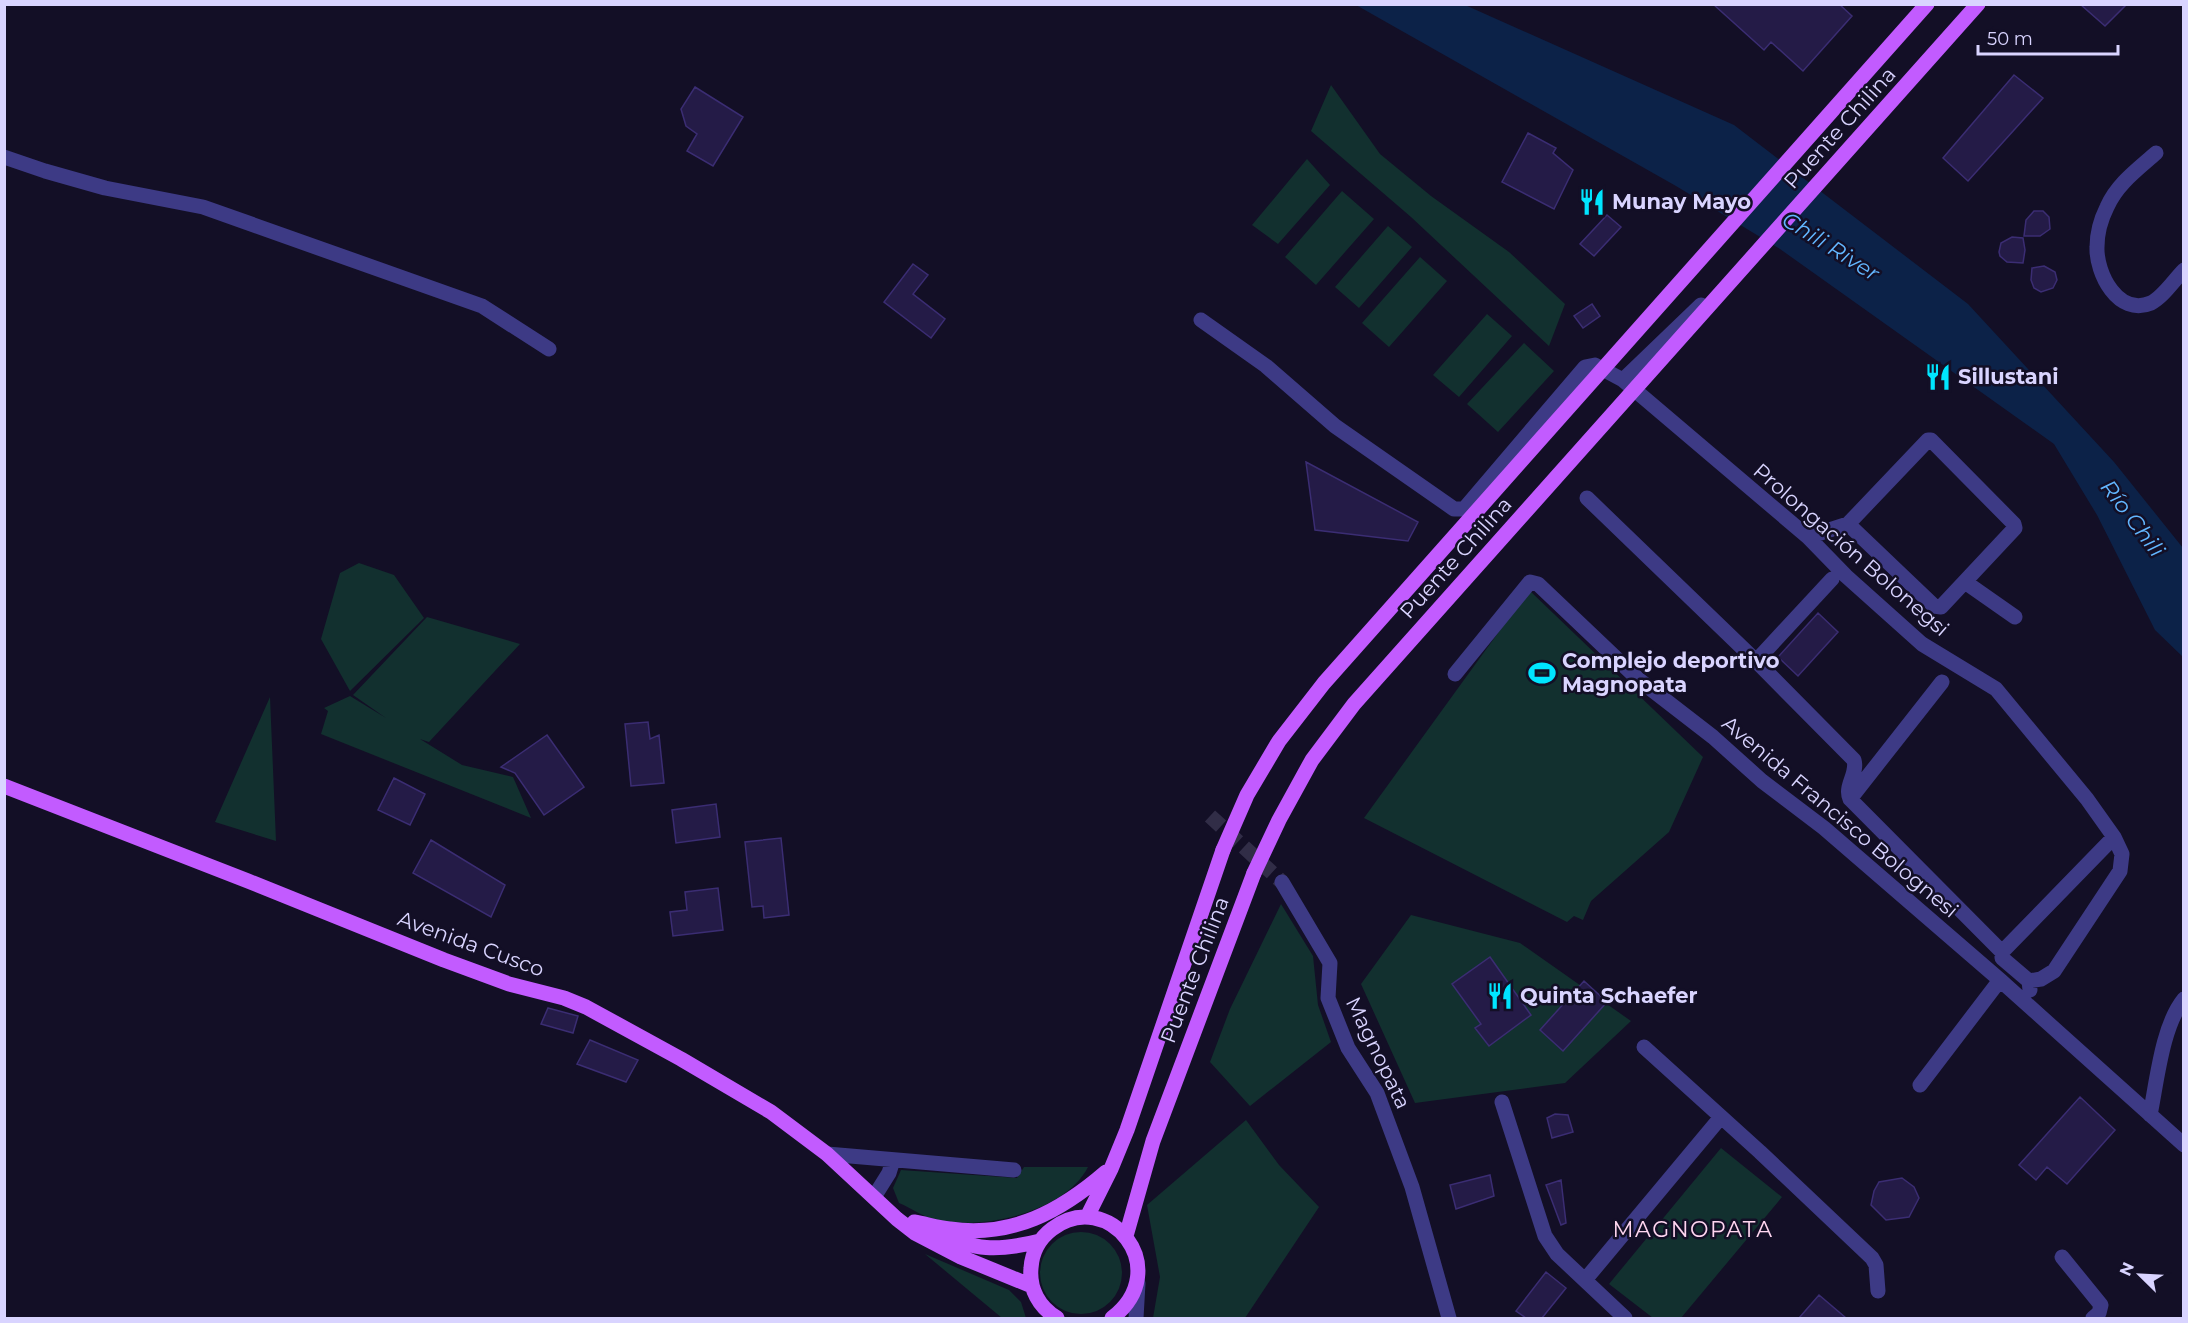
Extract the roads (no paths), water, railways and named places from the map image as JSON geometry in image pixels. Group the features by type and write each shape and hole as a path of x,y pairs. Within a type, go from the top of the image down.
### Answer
{"main road":[{"name":"Puente Chilina","path":"1087,1217 1111,1169 1126,1130 1223,850 1247,795 1279,741 1324,683 1927,4"},
{"name":"Puente Chilina","path":"1126,1236 1153,1141 1254,873 1279,820 1312,760 1354,704 1978,4"},
{"name":"Avenida Cusco","path":"4,786 248,880 444,960 508,984 564,998 586,1007 673,1054 771,1112 827,1154 887,1207 960,1243 998,1249 1040,1240"},
{"path":"914,1222 952,1230 986,1230 1020,1224 1052,1212 1081,1194 1111,1169"},
{"name":"Avenida Cusco","path":"887,1207 897,1219 930,1242 1035,1293"},
{"path":"1038,1318 1031,1263 1040,1240 1047,1232 1065,1221 1087,1217 1112,1225 1126,1236 1136,1256 1138,1278 1131,1299 1123,1310 1112,1318"},
{"path":"1035,1293 1044,1308 1057,1318"}],"street":[{"path":"2156,153 2125,181 2108,204 2098,232 2098,260 2108,285 2117,296 2130,304 2137,305 2155,301 2184,270"},
{"path":"4,157 105,188 203,207 482,306 549,349"},
{"path":"1623,380 1724,281"},
{"name":"Prolongación Bolonegsi","path":"1201,320 1266,366 1335,426 1460,511 1472,500 1585,367 1595,365 1623,380 1808,537 1846,576 1922,644 1996,689 2087,800 2114,837"},
{"path":"1808,537 1848,524 1925,441 1931,440 2014,524 2015,528 1941,607 1934,606 1848,524"},
{"path":"1587,498 1756,661 1854,760 1856,769 1847,792 1850,799 2030,981 2031,1008"},
{"path":"1756,661 1832,579"},
{"name":"Avenida Francisco Bolognesi","path":"1455,674 1530,582 1538,584 1638,679 1713,737 1762,781 1824,828 2000,980 2184,1145"},
{"path":"1965,582 2015,617"},
{"path":"1850,799 1942,682"},
{"path":"2002,954 2114,837 2122,854 2120,871 2054,970 2041,979 2030,981"},
{"name":"Magnopata","path":"1282,882 1330,963 1328,998 1348,1048 1377,1092 1412,1187 1449,1318"},
{"path":"1920,1085 2000,980"},
{"path":"2150,1115 2162,1054 2176,1008 2184,999"},
{"path":"1644,1047 1872,1258 1876,1265 1878,1291"},
{"path":"1502,1102 1545,1236 1557,1254 1625,1318"},
{"path":"1585,1280 1721,1117"},
{"path":"827,1154 1014,1170"},
{"path":"874,1197 889,1173 893,1160"},
{"path":"2062,1257 2101,1305 2099,1313 2093,1318"},
{"path":"1136,1318 1138,1278"}],"water":[{"path":"1356,5 1465,5 1734,125 1968,304 2114,462 2183,548 2183,657 2155,630 2097,515 2054,444 1780,249 1676,186"}],"tunnel":[{"path":"1210,816 1282,882"}],"place":[{"name":"Munay Mayo","path":"1592,202"},
{"name":"Sillustani","path":"1938,377"},
{"name":"Complejo deportivo Magnopata","path":"1542,673"},
{"name":"Quinta Schaefer","path":"1500,996"}],"district":[{"name":"MAGNOPATA","path":"1693,1229"}],"water label":[{"name":"Chili River","path":"1831,246"},
{"name":"Río Chili","path":"2133,518"}]}
